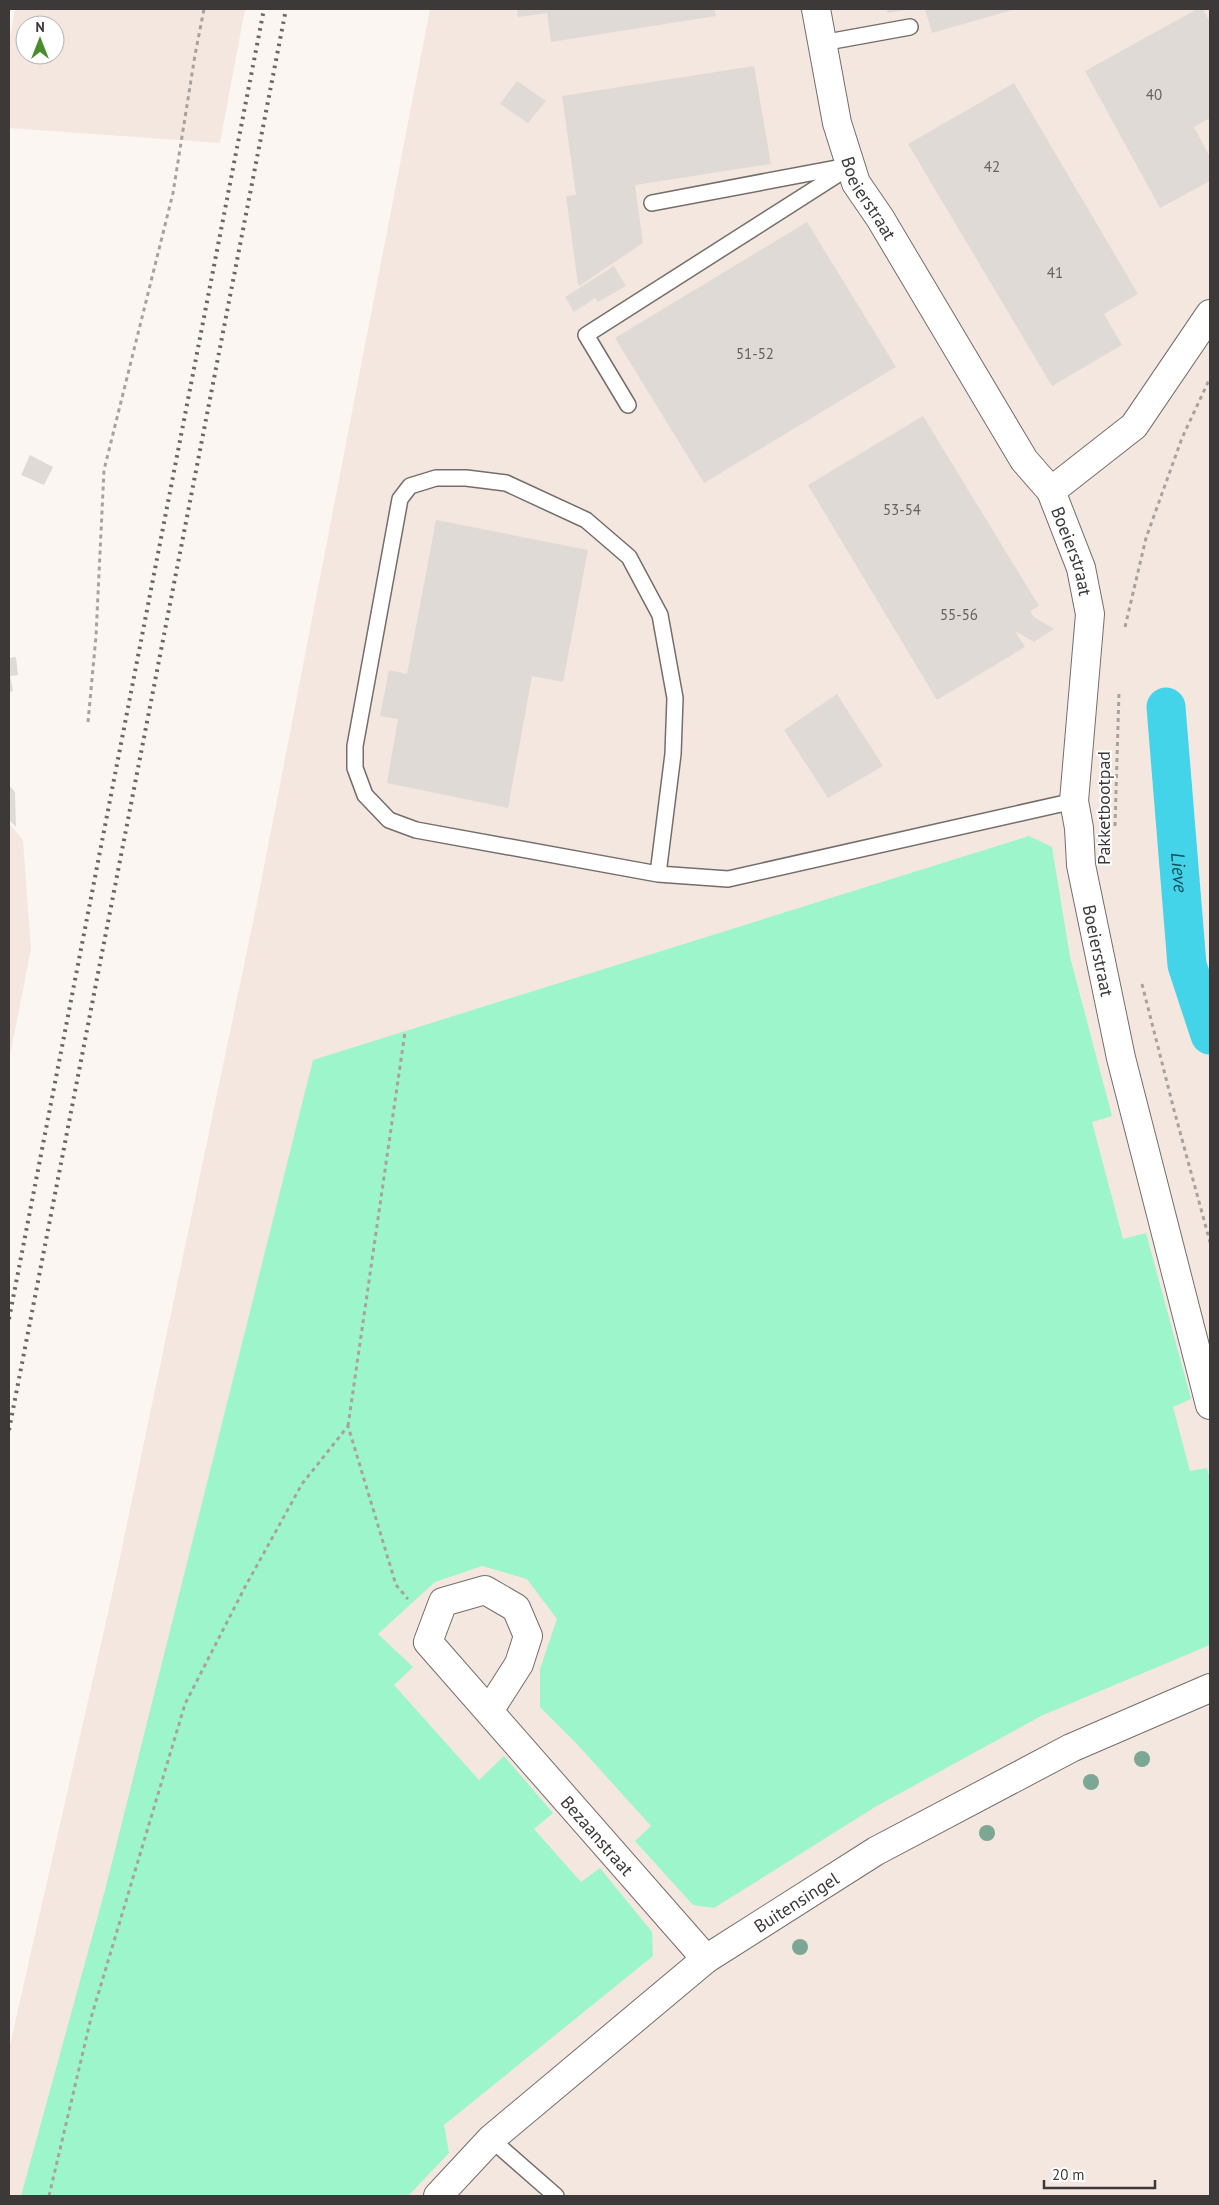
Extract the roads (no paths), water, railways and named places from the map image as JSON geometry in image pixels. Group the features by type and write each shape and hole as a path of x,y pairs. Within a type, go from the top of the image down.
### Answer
{"street":[{"name":"Boeierstraat","path":"816,9 837,123 856,183 880,218 1024,460 1051,491 1081,568 1090,614 1074,800 1079,828 1081,865 1121,1058 1210,1405"},
{"name":"Boeierstraat","path":"1051,491 1134,426 1210,314"},
{"name":"Bezaanstraat","path":"489,1711 519,1664 528,1636 516,1608 485,1590 443,1602 428,1642 706,1959"},
{"name":"Buitensingel","path":"438,2196 490,2139 706,1959 876,1851 1072,1748 1210,1688"}],"lane":[{"path":"822,43 910,27"},
{"path":"652,203 851,166"},
{"path":"628,405 586,335 851,166"},
{"path":"658,874 674,754 676,698 660,615 629,557 586,520 506,483 466,478 436,478 410,486 400,499 356,746 356,768 365,795 389,820 416,830 658,874 728,878 1074,800"},
{"path":"490,2139 556,2196"}],"waterway":[{"name":"Lieve","path":"1166,707 1187,965 1210,1035"}],"railway":[{"path":"9,1319 264,9"},
{"path":"9,1430 286,9"}]}
